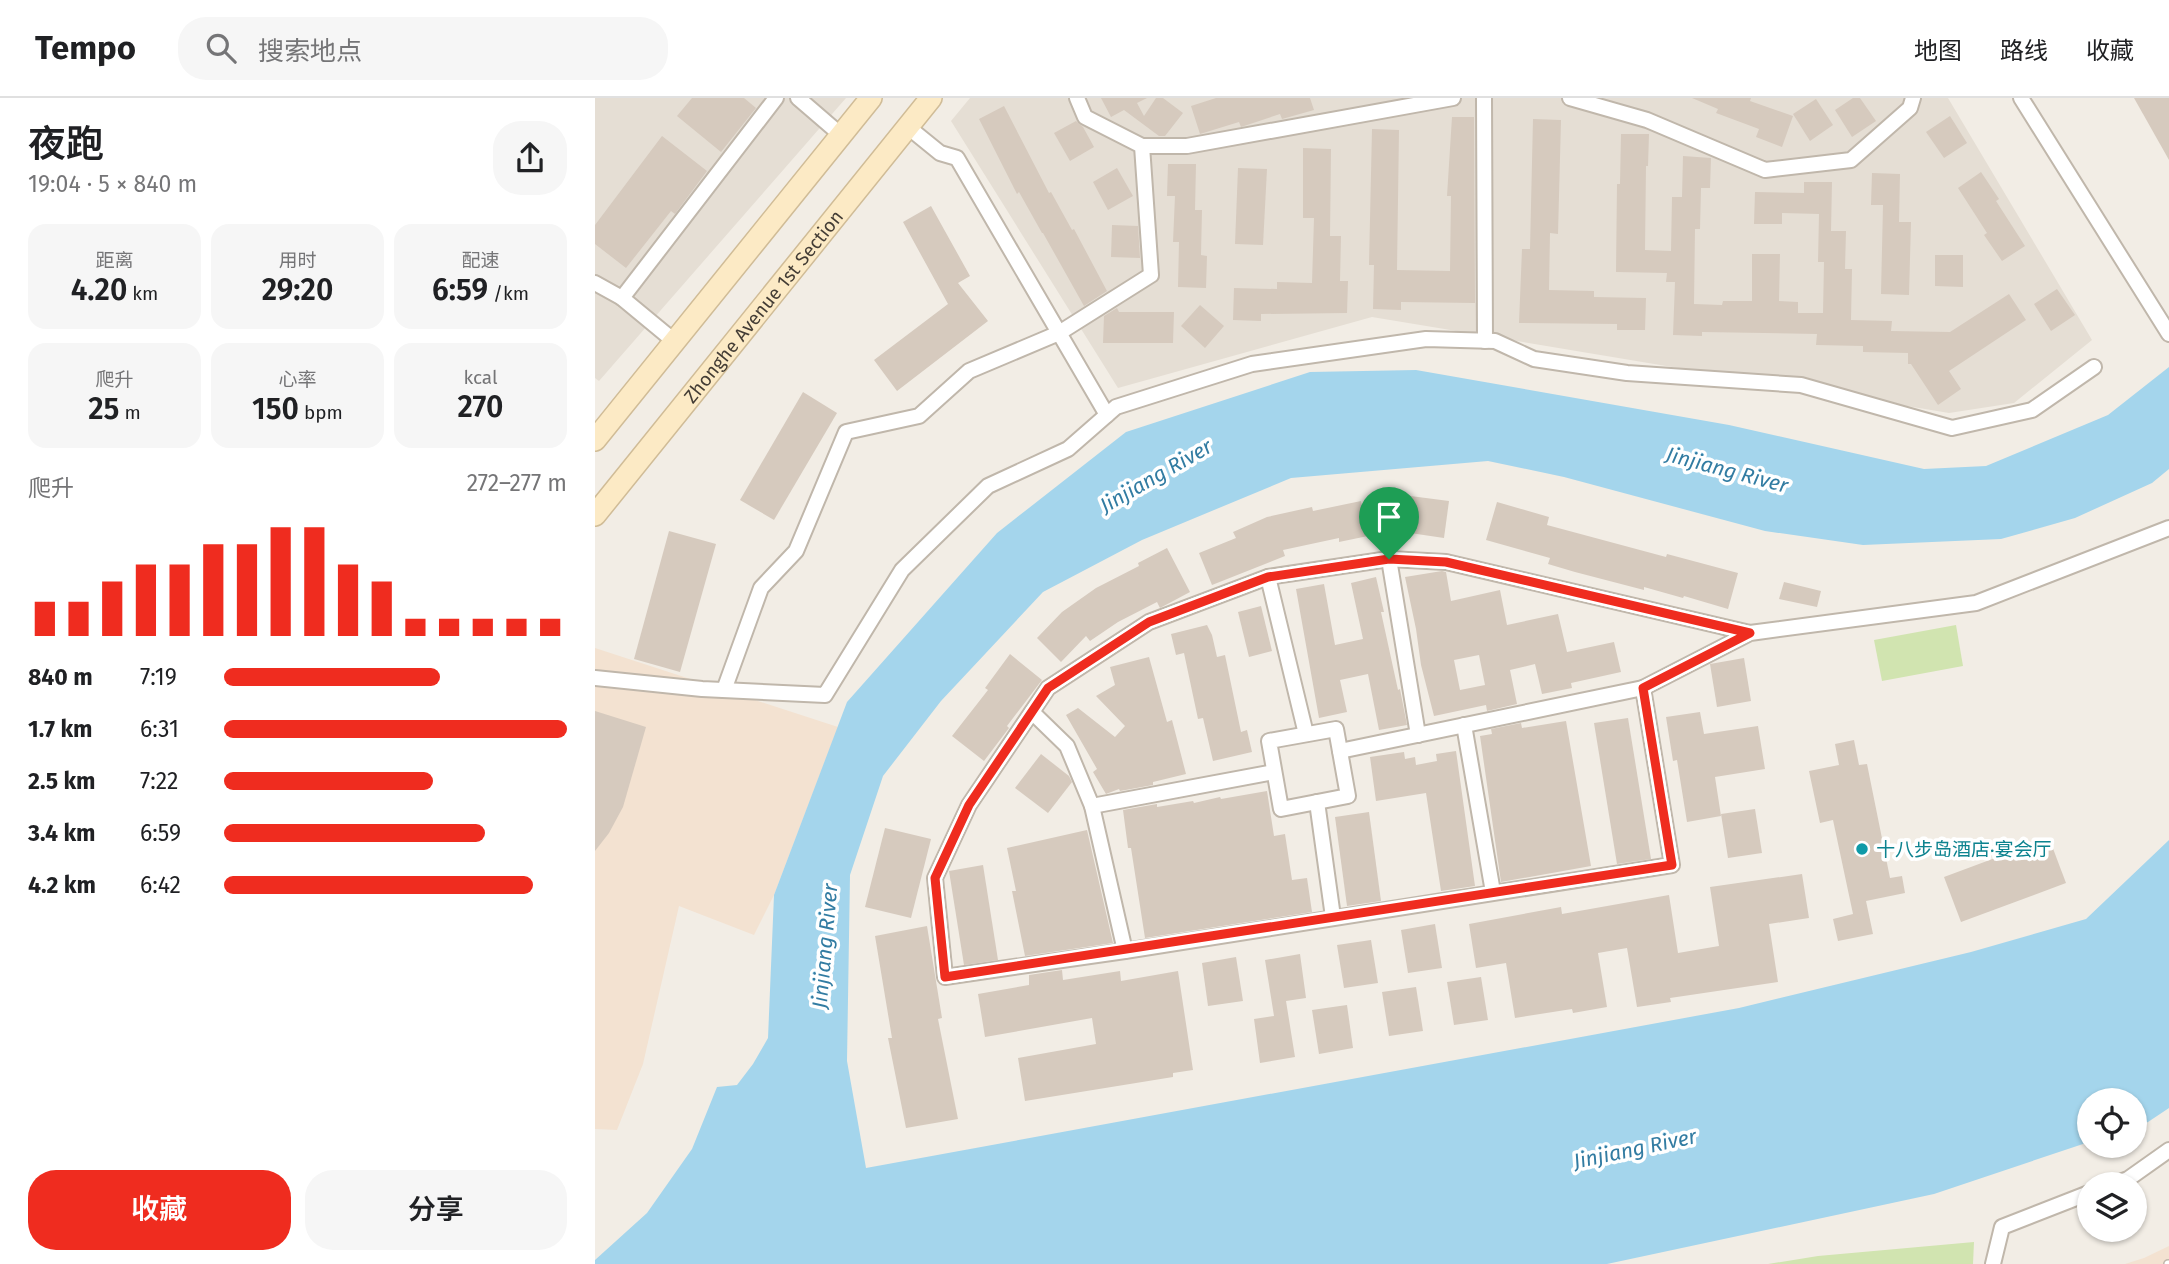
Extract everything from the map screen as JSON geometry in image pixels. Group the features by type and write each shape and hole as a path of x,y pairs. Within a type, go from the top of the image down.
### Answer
{"main road":[{"path":"595,440 871,98"},
{"name":"Zhonghe Avenue 1st Section","path":"595,515 931,98"}],"street":[{"path":"622,298 776,98"},
{"path":"798,98 841,135"},
{"path":"1077,98 1085,117 1142,146 1187,146 1453,98"},
{"path":"1484,98 1485,341"},
{"path":"1570,98 1647,120 1765,170 1851,160 1910,108 1913,98"},
{"path":"2021,98 2167,331"},
{"path":"908,127 940,153 957,158 1107,415"},
{"path":"724,690 761,588 796,551 846,432 919,416 969,371 1059,333 1151,275 1142,146"},
{"path":"595,282 622,298 674,341"},
{"path":"595,678 724,690 825,695 902,570 988,486 1067,449 1116,407 1252,364 1426,339 1495,341 1534,359 1627,373 1801,385 1952,428 2032,410 2094,368"},
{"path":"1340,751 1643,688 1750,633 1976,603 2169,528"},
{"path":"1643,688 1672,865 945,977 935,878 969,805 1048,688 1149,622 1268,577 1389,559 1446,562 1750,633"},
{"path":"1389,559 1418,735"},
{"path":"1268,577 1306,734"},
{"path":"1032,712 1067,746 1093,806 1125,951"},
{"path":"1464,726 1493,892"},
{"path":"1336,729 1340,751 1348,796 1281,809 1269,741 1336,729"},
{"path":"1093,806 1275,772"},
{"path":"1317,802 1333,917"},
{"path":"2138,1172 2169,1150"},
{"path":"1993,1264 2002,1227 2077,1198"}],"shaded area":[{"path":"595,98 846,98 599,381 595,378"},
{"path":"970,98 1948,98 2092,340 2014,403 1949,413 1372,317 1118,388 951,121"},
{"path":"595,648 838,727 774,895 754,935 679,906 643,1064 617,1130 595,1129"},
{"path":"2169,1246 2169,1264 2125,1264 2144,1258"}],"green space":[{"path":"1956,625 1963,666 1882,681 1874,640"},
{"path":"1974,1242 1973,1264 1768,1264 1818,1256"}],"water":[{"name":"Jinjiang River","path":"2169,367 2169,469 2152,483 2075,518 2001,539 1863,545 1765,531 1564,477 1488,461 1291,478 1142,540 1043,592 941,701 883,776 850,875 847,1061 866,1168 1739,1008 1971,952 2086,919 2169,840 2169,1108 2148,1122 2147,1088 2077,1088 2077,1146 1934,1194 1607,1264 595,1264 595,1260 647,1213 692,1149 717,1087 737,1085 768,1038 774,895 847,702 997,533 1126,432 1310,372 1416,370 1729,425 1924,469 1986,466 2108,415"}],"building":[{"path":"692,98 744,98 756,108 721,152 677,116"},
{"path":"1101,98 1147,98 1137,103 1144,116 1156,98 1163,98 1183,113 1165,136 1159,136 1124,110 1111,117"},
{"path":"1216,98 1310,98 1314,110 1282,119 1280,114 1241,127 1239,122 1200,134 1191,106"},
{"path":"1692,98 1751,98 1750,101 1793,116 1782,147 1756,137 1759,129 1716,113 1718,109"},
{"path":"1853,98 1860,98 1876,121 1852,137 1835,110"},
{"path":"2134,98 2169,98 2169,160"},
{"path":"1816,99 1833,125 1810,141 1793,114"},
{"path":"1004,106 1049,193 1051,192 1072,230 1074,229 1107,291 1084,306 1019,192 1017,194 979,119"},
{"path":"1950,116 1967,143 1944,158 1926,132"},
{"path":"1452,117 1474,117 1475,303 1401,302 1401,310 1373,309 1374,265 1369,265 1372,129 1399,130 1397,270 1450,271 1451,196 1447,196"},
{"path":"1533,119 1561,120 1558,234 1550,233 1549,290 1594,291 1594,297 1646,298 1645,330 1617,330 1617,324 1519,323 1522,249 1530,249"},
{"path":"1076,121 1083,127 1094,147 1070,161 1054,133"},
{"path":"1621,134 1649,134 1645,250 1671,251 1672,197 1682,197 1683,156 1711,158 1710,188 1701,188 1700,229 1695,229 1694,304 1722,305 1723,301 1752,301 1752,254 1780,254 1779,301 1798,302 1798,313 1823,313 1824,262 1818,262 1819,214 1782,213 1782,224 1754,224 1755,192 1804,193 1804,182 1832,182 1831,231 1846,231 1845,269 1852,269 1851,320 1892,321 1891,331 1950,332 2009,294 2026,320 1949,371 1961,389 1938,405 1911,364 1908,364 1908,353 1863,352 1863,346 1816,345 1817,334 1702,332 1702,336 1673,335 1675,282 1666,282 1667,273 1616,272 1617,184 1620,184"},
{"path":"662,136 707,171 675,214 671,211 626,268 595,244 595,225"},
{"path":"1303,148 1331,149 1330,236 1341,236 1340,281 1348,281 1347,313 1261,314 1261,321 1233,320 1234,288 1277,289 1277,282 1312,283 1314,218 1303,218"},
{"path":"1168,164 1196,164 1195,210 1202,210 1201,255 1207,256 1206,288 1178,287 1179,242 1173,242 1175,196 1167,196"},
{"path":"1117,168 1133,196 1108,210 1093,182"},
{"path":"1238,168 1267,169 1263,245 1235,244"},
{"path":"1981,172 2025,246 2002,261 1958,188"},
{"path":"1872,173 1900,174 1899,222 1911,222 1909,295 1881,294 1883,205 1871,205"},
{"path":"931,206 970,276 958,283 988,321 897,391 874,360 948,304 903,222"},
{"path":"1112,225 1138,226 1140,258 1111,257"},
{"path":"1935,255 1963,255 1963,287 1935,286"},
{"path":"2057,289 2075,315 2051,331 2034,304"},
{"path":"1200,305 1224,326 1205,348 1181,326"},
{"path":"1117,308 1119,312 1174,312 1173,343 1103,343 1104,316"},
{"path":"803,392 837,413 774,520 740,500"},
{"path":"1395,494 1449,501 1444,538 1390,530"},
{"path":"1361,501 1368,536 1339,542 1339,538 1283,550 1285,556 1212,585 1199,553 1236,538 1233,532 1267,517 1312,507 1313,511"},
{"path":"1497,502 1549,517 1547,525 1738,573 1728,609 1684,596 1683,598 1644,587 1644,590 1575,572 1548,564 1550,558 1486,540"},
{"path":"669,531 716,544 680,672 634,659"},
{"path":"1167,548 1190,592 1160,608 1157,602 1118,622 1090,641 1086,636 1061,662 1037,638 1062,612 1096,588"},
{"path":"1446,572 1451,601 1500,590 1507,625 1558,614 1567,652 1614,642 1621,672 1571,683 1572,688 1542,694 1535,664 1510,670 1517,704 1487,711 1486,705 1434,716 1421,665 1405,577","holes":["1479,655 1485,685 1460,690 1454,660"]},
{"path":"1376,577 1384,612 1381,612 1407,725 1379,730 1368,674 1340,680 1347,712 1319,718 1296,589 1324,584 1335,645 1363,639 1351,583"},
{"path":"1784,582 1821,591 1817,607 1779,599"},
{"path":"1261,606 1272,651 1249,657 1238,612"},
{"path":"1207,625 1217,657 1225,655 1241,732 1247,730 1252,752 1213,761 1203,718 1198,719 1184,653 1176,655 1171,634"},
{"path":"1010,654 1042,680 984,761 952,736 988,690 985,688"},
{"path":"1149,657 1167,722 1172,720 1186,774 1153,782 1153,785 1120,791 1119,789 1106,794 1093,772 1097,769 1066,715 1078,708 1115,737 1125,726 1096,696 1115,685 1110,667"},
{"path":"1744,658 1751,701 1717,707 1710,664"},
{"path":"595,711 646,727 623,807 609,833 595,851"},
{"path":"1700,712 1704,734 1758,726 1765,769 1715,777 1721,816 1687,822 1677,760 1673,761 1666,717"},
{"path":"1628,718 1651,859 1617,864 1594,723"},
{"path":"1566,721 1591,866 1501,882 1480,736 1492,734 1491,729 1521,723 1522,728"},
{"name":"十八步岛酒店·宴会厅","path":"1854,740 1859,765 1867,764 1890,878 1902,876 1905,893 1866,901 1873,934 1838,941 1833,919 1853,914 1833,820 1820,823 1809,771 1839,765 1835,744"},
{"path":"1456,751 1475,886 1441,891 1426,793 1376,801 1370,757 1404,752 1405,759 1415,757 1416,765 1437,761 1436,754"},
{"path":"1041,754 1069,776 1072,782 1048,813 1015,788"},
{"path":"1267,791 1274,836 1285,834 1292,880 1307,878 1312,912 1145,938 1123,810 1157,804 1157,807 1194,803"},
{"path":"1755,809 1762,853 1728,858 1721,814"},
{"path":"1369,812 1381,901 1347,906 1335,817"},
{"path":"885,828 931,839 911,918 865,907"},
{"path":"1087,830 1113,943 1025,956 1012,891 1016,891 1007,848"},
{"path":"2049,838 2066,883 1961,922 1944,877"},
{"path":"983,865 998,960 964,965 949,871"},
{"path":"1802,874 1809,918 1769,924 1778,982 1670,998 1671,1002 1637,1007 1627,948 1598,953 1607,1007 1573,1013 1572,1009 1515,1018 1506,963 1476,968 1469,924 1561,907 1562,914 1669,895 1678,953 1719,946 1710,887"},
{"path":"1435,924 1442,968 1408,973 1401,930"},
{"path":"927,926 942,1018 938,1019 958,1119 906,1128 888,1038 892,1038 875,936"},
{"path":"1371,940 1378,983 1344,988 1337,945"},
{"path":"1300,954 1306,998 1286,1001 1295,1057 1260,1063 1254,1019 1274,1016 1265,960"},
{"path":"1236,957 1243,1001 1208,1006 1202,963"},
{"path":"1062,970 1063,980 1120,971 1121,981 1178,971 1193,1070 1173,1073 1173,1077 1025,1101 1018,1058 1096,1044 1092,1018 985,1037 978,994 1029,985 1029,975"},
{"path":"1481,977 1488,1020 1454,1025 1447,982"},
{"path":"1416,987 1423,1031 1389,1036 1382,992"},
{"path":"1347,1005 1353,1048 1319,1054 1312,1010"}],"place":[{"name":"十八步岛酒店·宴会厅","path":"1862,849"}],"route":[{"path":"1389,559 1446,562 1750,633 1643,688 1672,865 945,977 935,878 969,805 1048,688 1149,622 1268,577 1389,559"}]}
